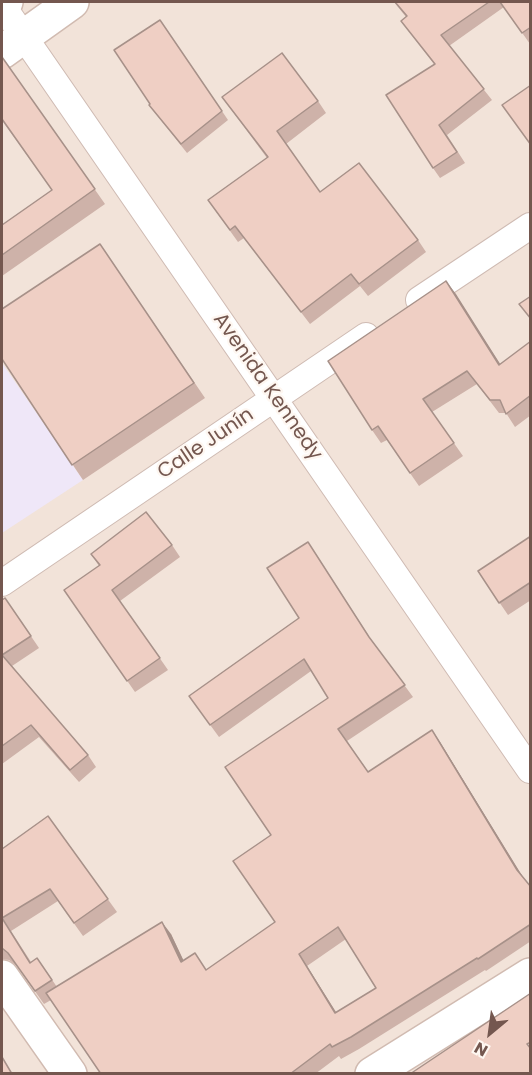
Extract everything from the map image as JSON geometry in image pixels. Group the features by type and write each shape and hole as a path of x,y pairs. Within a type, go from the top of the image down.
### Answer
{"street":[{"path":"2,5 6,2"},
{"path":"12,44 72,2"},
{"name":"Avenida Kennedy","path":"2,5 12,44 274,397 531,770"},
{"name":"Calle Junín","path":"2,583 531,225"},
{"path":"372,1074 531,975"},
{"path":"2,977 70,1074"}],"shaded area":[{"path":"2,2 530,2 530,1073 2,1073"},
{"path":"2,363 83,480 2,533"}],"building":[{"path":"395,2 489,2 441,35 484,89 439,125 457,152 433,168 386,95 435,64 401,21 407,16"},
{"path":"500,2 531,2 531,27 522,33"},
{"path":"160,20 222,111 181,144 149,105 114,50"},
{"path":"282,53 318,101 277,131 320,192 359,163 418,240 359,284 351,274 301,312 235,226 230,230 208,200 268,157 222,97"},
{"path":"2,57 95,189 2,255 2,225 52,190 2,119"},
{"path":"531,85 531,145 502,105"},
{"path":"100,244 194,383 72,465 2,359 2,309"},
{"path":"446,281 499,365 531,341 531,395 506,414 500,400 490,400 467,371 423,399 454,443 410,473 378,426 372,430 328,361"},
{"path":"531,296 531,319 519,304"},
{"path":"146,512 172,545 112,590 160,658 127,681 64,590 100,565 91,554"},
{"path":"531,536 531,582 499,603 478,571"},
{"path":"308,542 369,637 405,685 338,729 368,772 432,730 517,870 531,887 531,924 351,1037 332,1047 330,1044 290,1074 101,1074 46,993 162,922 181,962 195,953 206,970 275,922 233,861 271,835 225,767 328,698 304,659 210,725 189,696 299,618 267,568","holes":["338,927 376,988 335,1013 299,954"]},
{"path":"5,598 31,636 2,655 2,600"},
{"path":"2,655 88,755 70,770 31,725 2,746"},
{"path":"48,816 108,899 74,923 50,889 2,918 2,849"},
{"path":"2,918 30,963 37,958 52,980 35,991 2,948"},
{"path":"531,993 531,1042 527,1044 531,1049 531,1074 410,1074"},
{"path":"2,1057 12,1074 2,1074"}]}
